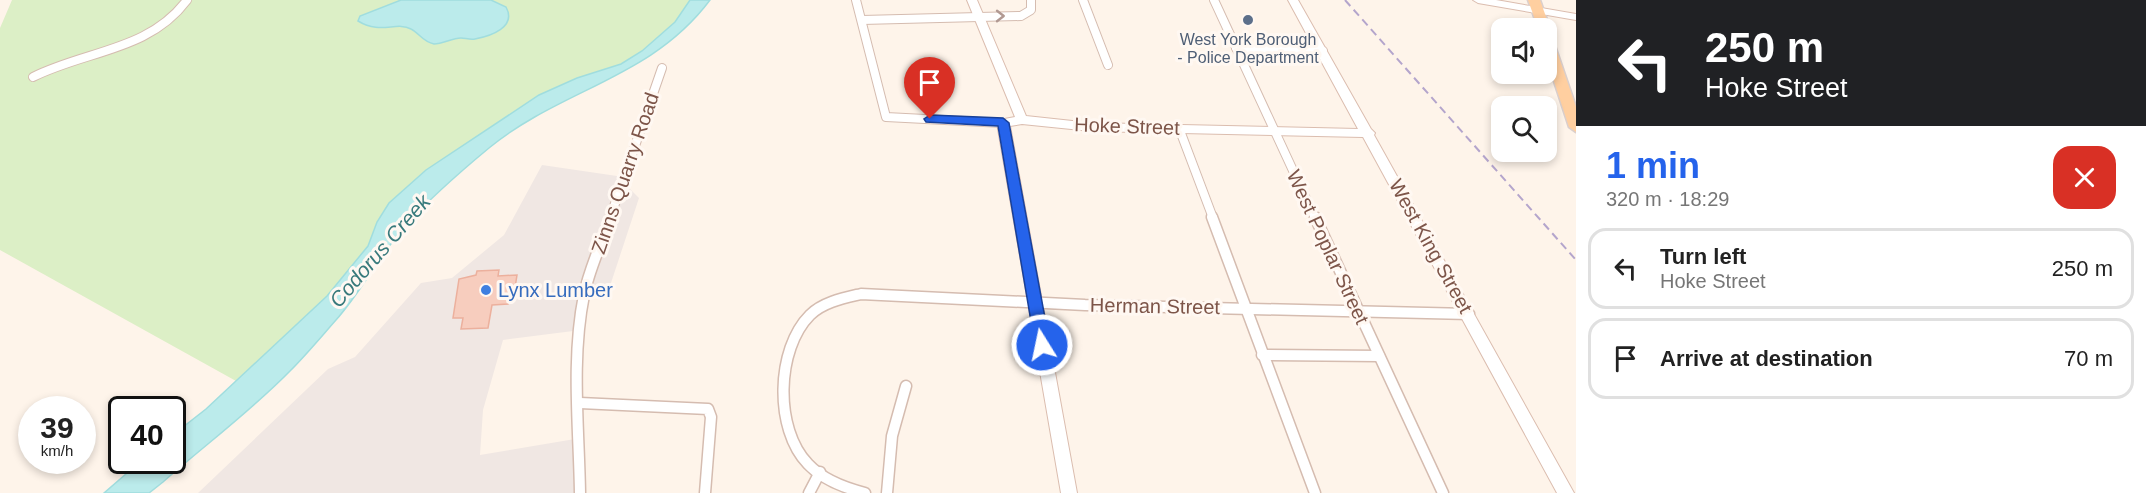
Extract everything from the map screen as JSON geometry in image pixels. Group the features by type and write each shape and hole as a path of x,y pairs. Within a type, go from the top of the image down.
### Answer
{"main road":[{"path":"1557,68 1576,127"}],"street":[{"path":"33,77 49,68 119,48 154,31 174,17 187,0"},
{"path":"856,0 862,21 1021,16 1031,10 1031,0"},
{"path":"972,0 1022,120"},
{"path":"1083,0 1108,65"},
{"name":"West Poplar Street","path":"1214,0 1443,493"},
{"name":"West King Street","path":"1293,0 1369,133 1566,493"},
{"path":"1478,0 1536,5 1576,17"},
{"name":"Hoke Street","path":"862,21 886,117 1003,123 1022,120 1091,127 1369,133"},
{"path":"1236,48 1323,51"},
{"name":"Zinns Quarry Road","path":"580,493 579,323 584,294 662,68"},
{"path":"1003,123 1069,493"},
{"path":"1179,128 1315,493"},
{"name":"Herman Street","path":"820,472 803,459 788,425 785,411 785,388 791,346 798,330 810,314 842,298 861,294 1035,302 1469,314"},
{"path":"1262,355 1379,356"},
{"path":"887,493 892,436 906,386"},
{"path":"580,404 708,410 711,417 705,493"},
{"path":"809,493 820,472 849,490 865,493"}],"shaded area":[{"path":"542,165 617,176 639,198 608,292 577,300 573,331 503,340 483,410 480,455 575,439 576,493 198,493 328,369 355,357 421,283 452,278 504,235"}],"green space":[{"path":"12,0 690,0 675,22 642,51 621,64 577,78 539,95 426,170 389,203 377,222 368,246 327,296 236,381 0,250 0,28"}],"water":[{"path":"401,0 491,0 506,7 508,20 501,29 488,36 473,39 458,38 434,44 405,27 381,28 358,21 360,16"},
{"name":"Codorus Creek","path":"690,0 710,0 687,27 661,48 633,66 517,128 489,148 446,185 397,236 345,309 296,365 260,400 186,463 186,425 206,409 327,296 368,246 377,222 389,203 426,170 539,95 577,78 621,64 642,51 675,22"},
{"path":"126,474 172,474 149,493 104,493"}],"building":[{"name":"Lynx Lumber","path":"499,270 498,276 517,275 513,300 508,300 508,304 492,305 488,328 461,329 463,318 453,318 459,279 476,275 477,271"}],"railway":[{"path":"1345,0 1576,260"}],"place":[{"name":"West York Borough - Police Department","path":"1248,20"},
{"name":"Lynx Lumber","path":"486,290"}],"route":[{"path":"930,119 1003,123 1042,345"}]}
